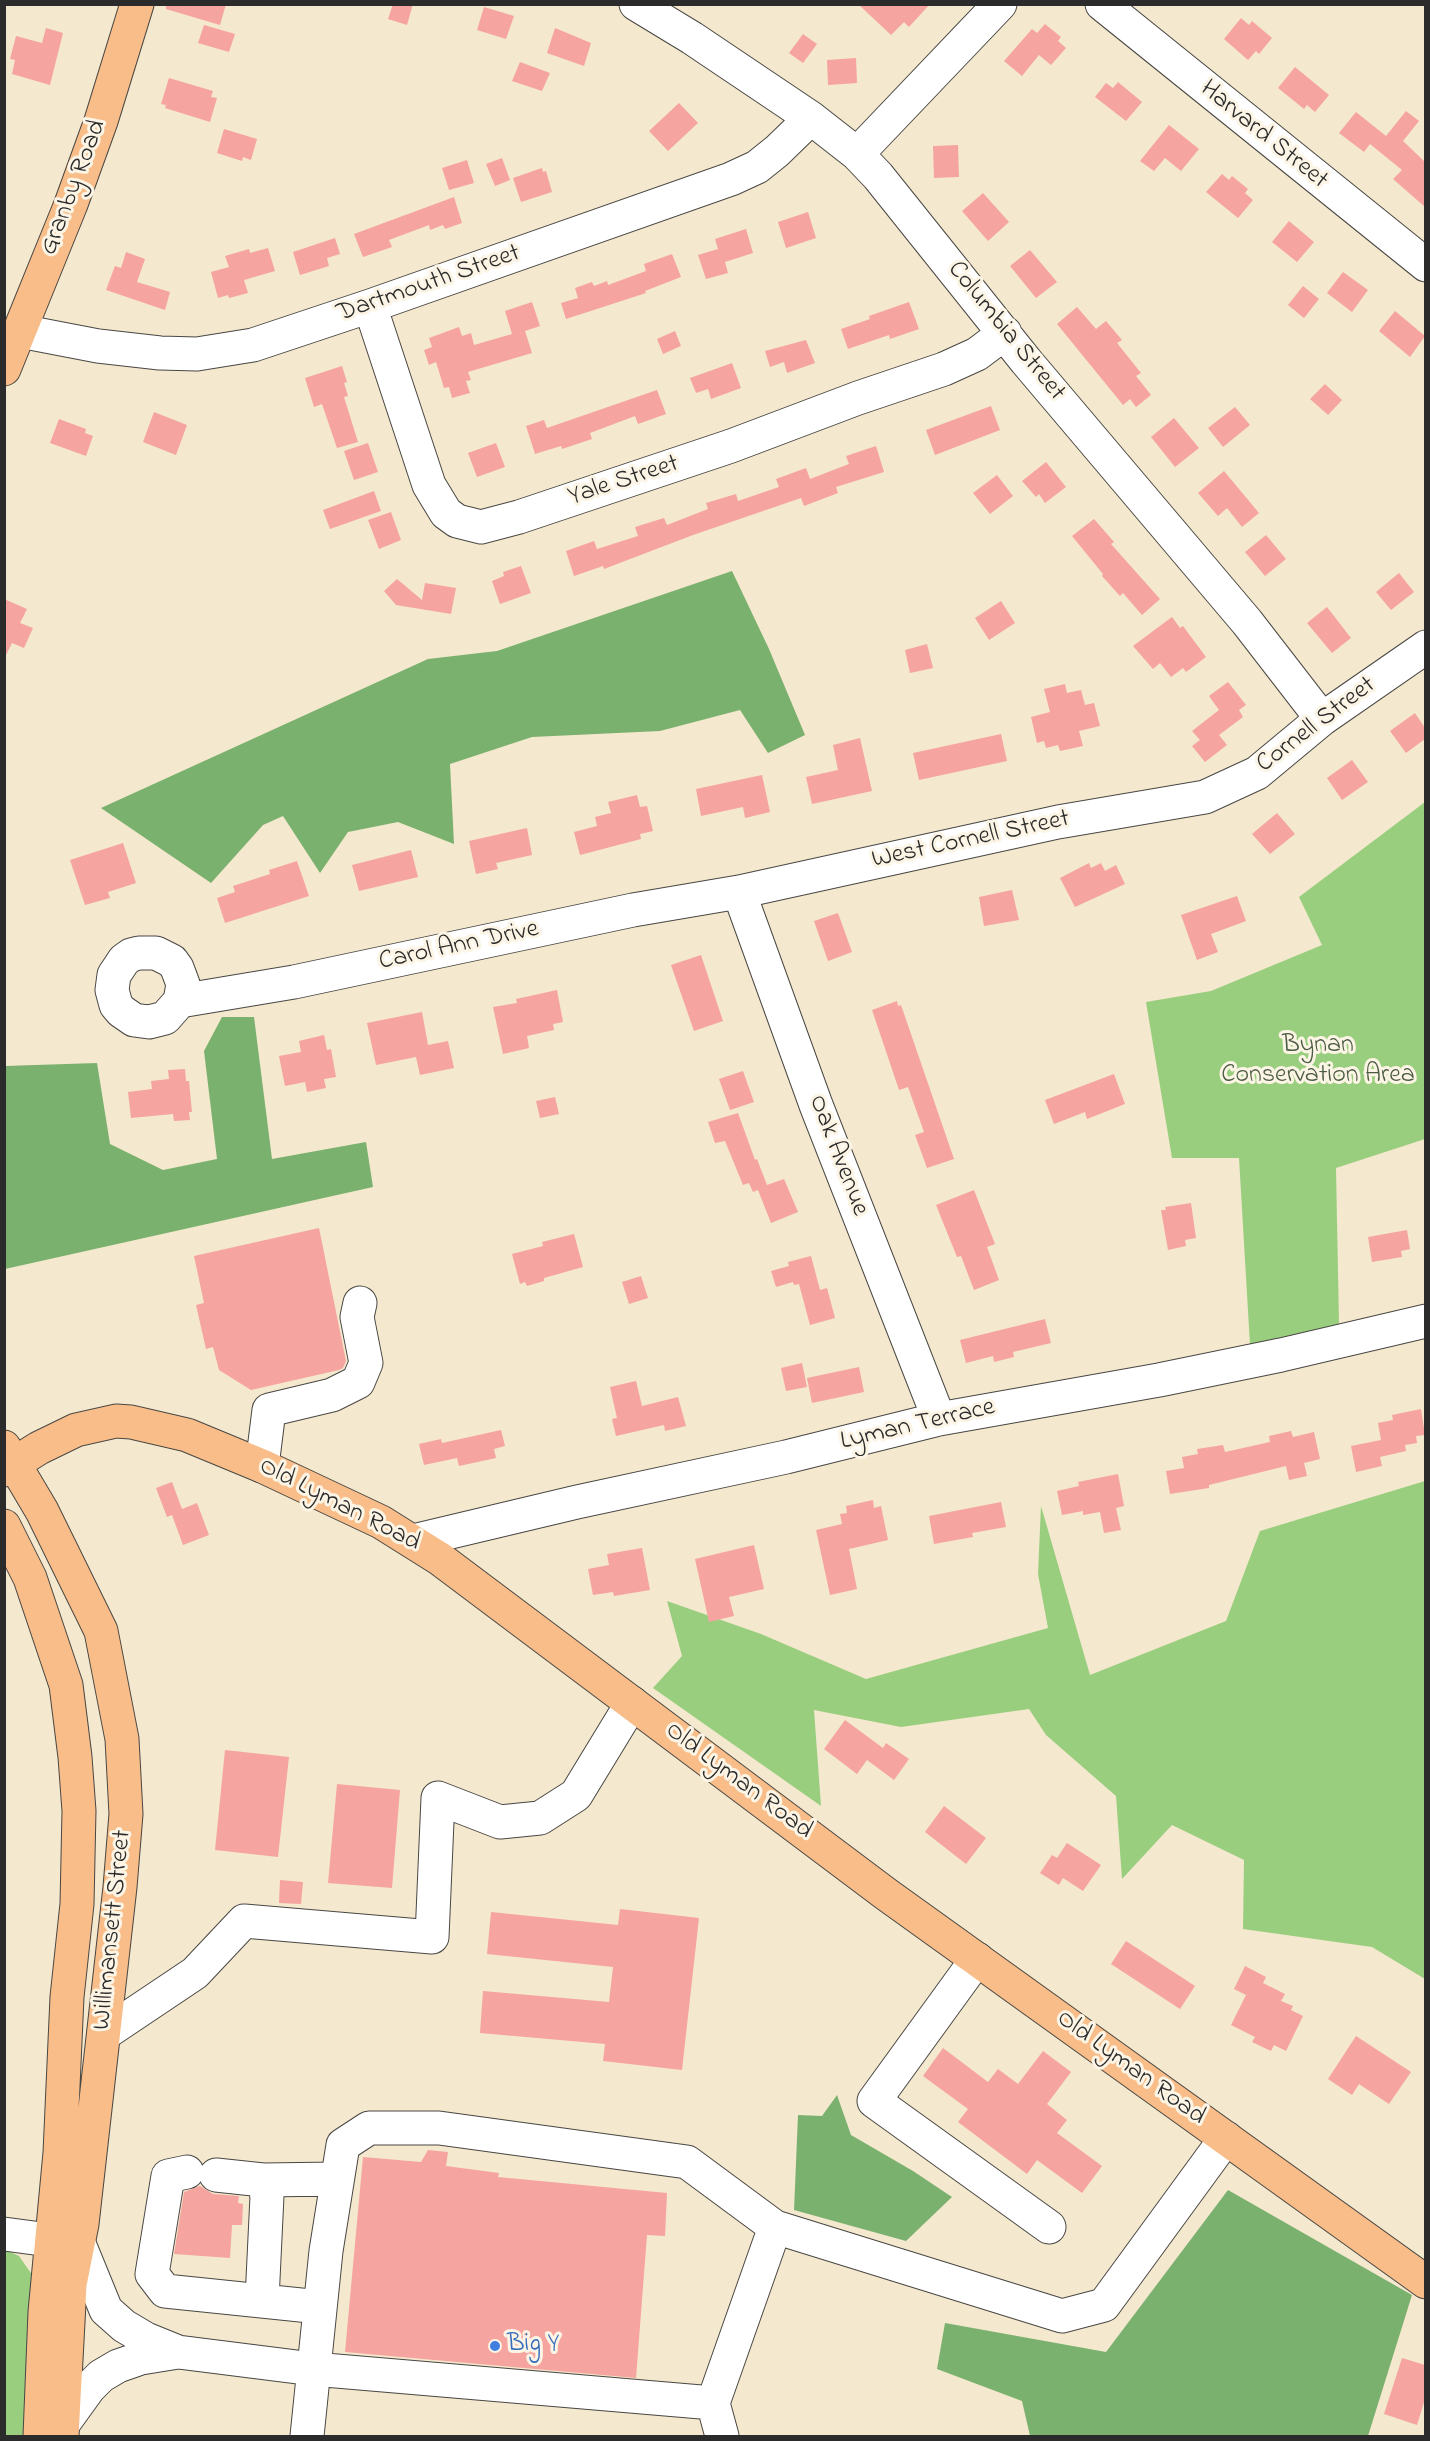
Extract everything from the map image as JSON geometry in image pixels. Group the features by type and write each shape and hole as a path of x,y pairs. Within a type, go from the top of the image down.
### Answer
{"main road":[{"name":"Granby Road","path":"4,369 16,321 101,121 137,4"},
{"name":"Old Lyman Road","path":"8,1460 76,1430 116,1421 148,1424 187,1435 262,1466 361,1512 413,1541 886,1894 1425,2282"},
{"name":"Willimansett Street","path":"8,1460 64,1553 101,1631 122,1739 126,1814 104,2034 65,2242 45,2312 55,2432"},
{"name":"Willimansett Street","path":"4,1526 30,1578 66,1685 76,1767 79,1811 77,1904 68,1997 60,2153 65,2242"}],"street":[{"name":"Columbia Street","path":"636,4 692,38 811,118 857,154 878,176 1005,333 1247,622 1322,718"},
{"path":"857,154 1000,4"},
{"name":"Harvard Street","path":"1102,4 1425,265"},
{"name":"Dartmouth Street","path":"16,321 130,351 197,354 253,345 730,179 756,167 794,138 811,118"},
{"name":"Yale Street","path":"370,306 429,485 446,513 457,521 481,526 519,517 731,446 858,398 944,369 977,354 1005,333"},
{"name":"Cornell Street","path":"1205,797 1257,773 1322,718 1425,647"},
{"name":"West Cornell Street","path":"739,892 1058,822 1205,797"},
{"name":"Carol Ann Drive","path":"180,1001 294,982 622,912 739,892"},
{"name":"Oak Avenue","path":"739,892 816,1105 939,1419"},
{"path":"262,1466 269,1410 332,1395 358,1382 366,1363 357,1317 360,1303"},
{"name":"Lyman Terrace","path":"413,1541 577,1502 786,1457 939,1419 1150,1382 1281,1355 1425,1321"},
{"path":"104,2034 195,1973 244,1921 432,1937 438,1798 500,1822 540,1818 576,1795 632,1703"},
{"path":"978,1959 874,2101 1049,2227"},
{"path":"308,2436 320,2307 343,2145 369,2128 439,2128 687,2162 775,2227 1062,2316 1104,2305 1226,2138"},
{"path":"320,2307 165,2291 152,2274 168,2176 202,2174 263,2180 337,2179"},
{"path":"262,2300 267,2196 263,2180"},
{"path":"722,2436 712,2403 775,2227"},
{"path":"4,2234 65,2242 106,2310 124,2326 146,2339 178,2352 313,2369 712,2403"},
{"path":"55,2432 89,2388 110,2371 141,2358 178,2352"}],"green space":[{"path":"732,571 769,649 805,735 768,753 740,710 660,731 532,737 450,764 454,844 398,822 348,832 320,873 283,816 263,825 211,883 101,808 428,659 497,651"},
{"name":"Bynan Conservation Area","path":"1425,802 1425,1139 1336,1168 1339,1324 1250,1345 1239,1158 1172,1158 1146,1002 1211,991 1322,945 1299,897"},
{"path":"222,1017 254,1017 272,1159 366,1142 373,1187 5,1269 5,1066 97,1063 110,1144 163,1170 217,1159 204,1051"},
{"path":"1425,1481 1425,1979 1372,1947 1243,1929 1244,1860 1172,1825 1122,1879 1116,1796 1046,1735 1029,1709 901,1727 814,1710 821,1806 653,1688 682,1656 667,1601 761,1634 866,1679 1048,1628 1038,1574 1041,1506 1090,1675 1226,1621 1260,1531"},
{"path":"837,2095 851,2135 952,2197 906,2241 794,2210 798,2115 822,2116"},
{"path":"1228,2190 1412,2295 1368,2436 1030,2436 1022,2401 937,2369 945,2323 1106,2352"},
{"path":"4,2249 19,2256 33,2276 28,2436 5,2436"}],"building":[{"path":"166,4 226,4 220,25 166,9"},
{"path":"393,4 413,4 407,25 388,19"},
{"path":"858,4 930,4 909,27 904,22 891,35"},
{"path":"484,7 514,16 506,39 477,30"},
{"path":"1241,18 1249,25 1252,21 1272,38 1259,54 1256,51 1248,60 1224,39"},
{"path":"1045,24 1061,37 1058,41 1066,48 1051,65 1039,55 1022,76 1004,61 1032,29 1037,33"},
{"path":"204,25 235,34 229,52 198,43"},
{"path":"46,28 63,33 50,85 12,74 15,60 10,59 16,36 42,43"},
{"path":"555,28 591,43 584,66 547,53"},
{"path":"803,34 817,44 803,63 789,53"},
{"path":"856,58 857,83 828,85 827,60"},
{"path":"520,62 550,73 542,91 512,81"},
{"path":"1295,67 1329,95 1315,112 1307,105 1304,109 1278,88"},
{"path":"169,78 213,91 211,97 217,98 210,122 165,108 166,105 161,104"},
{"path":"1118,82 1142,102 1126,121 1095,97 1106,83 1113,88"},
{"path":"679,103 698,123 668,151 649,131"},
{"path":"1406,111 1419,121 1403,141 1425,162 1425,207 1393,179 1402,170 1370,144 1364,152 1339,133 1356,112 1386,136"},
{"path":"1169,125 1199,149 1181,171 1165,158 1154,171 1140,161"},
{"path":"224,129 257,139 251,160 243,157 242,161 217,153"},
{"path":"958,145 959,177 934,178 933,146"},
{"path":"502,158 510,180 495,186 486,164"},
{"path":"467,160 474,183 449,190 442,168"},
{"path":"542,168 543,172 546,171 552,192 521,202 513,178"},
{"path":"1222,174 1229,180 1232,176 1248,189 1245,193 1253,200 1238,218 1206,192"},
{"path":"983,193 1009,222 988,241 962,211"},
{"path":"454,197 462,223 445,229 443,225 430,230 429,225 389,240 392,247 363,257 354,234"},
{"path":"808,212 816,238 786,248 778,222"},
{"path":"1289,221 1314,242 1297,262 1272,242"},
{"path":"746,229 753,253 725,262 728,273 706,279 698,255 718,249 715,239"},
{"path":"335,238 340,254 327,258 329,266 300,275 293,252"},
{"path":"268,248 275,271 244,280 248,293 229,298 228,295 218,298 211,272 229,267 225,256 249,249 250,253"},
{"path":"1030,250 1057,282 1036,298 1010,266"},
{"path":"126,252 145,259 137,282 170,292 165,310 106,290 115,266 121,268"},
{"path":"672,254 681,277 645,291 646,293 566,319 561,303 578,298 575,288 592,282 594,286 607,281 608,285 646,271 644,264"},
{"path":"1343,272 1368,290 1352,312 1327,293"},
{"path":"1303,286 1319,299 1304,318 1288,305"},
{"path":"532,302 540,326 525,331 532,353 468,372 471,380 466,381 470,393 452,398 449,387 444,388 436,362 429,365 424,350 432,347 429,338 459,327 462,336 471,333 474,345 512,334 505,311"},
{"path":"909,302 919,329 890,339 889,335 848,349 841,329"},
{"path":"1077,307 1096,329 1106,321 1122,340 1117,343 1141,373 1136,376 1151,395 1136,407 1130,399 1123,405 1057,324"},
{"path":"1395,311 1425,336 1410,357 1379,331"},
{"path":"675,331 681,346 663,354 657,339"},
{"path":"806,340 815,363 787,373 784,362 770,367 765,351"},
{"path":"732,363 741,388 711,399 708,389 696,393 690,378"},
{"path":"342,366 348,396 344,397 358,442 337,448 322,404 314,407 305,378"},
{"path":"1325,384 1342,400 1328,415 1310,399"},
{"path":"657,390 666,414 638,424 635,416 590,433 592,439 562,449 561,446 535,454 526,426 544,420 547,428"},
{"path":"991,406 1000,430 935,455 926,430"},
{"path":"1235,407 1250,425 1223,447 1208,428"},
{"path":"154,412 187,425 176,455 143,442"},
{"path":"1174,418 1199,448 1175,467 1151,437"},
{"path":"59,419 86,429 85,433 93,436 86,456 50,443"},
{"path":"368,443 378,472 354,480 344,451"},
{"path":"496,443 505,467 477,477 468,453"},
{"path":"876,446 884,472 836,487 838,493 804,506 801,498 693,535 604,569 603,566 574,576 566,551 594,541 597,549 638,536 635,527 664,518 667,525 708,509 706,503 736,494 738,501 779,487 776,479 806,468 810,479 849,464 846,456"},
{"path":"1046,462 1066,487 1045,503 1039,494 1036,497 1022,481"},
{"path":"1224,471 1259,513 1242,527 1227,508 1218,516 1198,493"},
{"path":"997,475 1013,496 990,514 973,493"},
{"path":"374,491 381,511 330,529 323,510"},
{"path":"391,512 401,540 379,549 368,520"},
{"path":"1094,519 1114,542 1111,544 1160,599 1142,615 1123,593 1120,596 1102,576 1103,574 1072,536"},
{"path":"1266,535 1286,559 1265,576 1245,552"},
{"path":"521,566 531,593 500,604 492,581 504,576 503,572"},
{"path":"1399,573 1414,592 1391,610 1376,592"},
{"path":"397,579 422,600 425,583 456,588 451,614 396,605 384,591"},
{"path":"4,599 27,609 20,623 33,628 24,648 12,643 4,659"},
{"path":"1001,601 1015,623 989,640 975,618"},
{"path":"1327,607 1351,638 1332,653 1307,623"},
{"path":"1172,617 1180,628 1183,626 1206,657 1186,672 1183,668 1171,677 1160,663 1153,669 1133,646"},
{"path":"927,644 933,668 910,673 905,650"},
{"path":"1228,682 1246,705 1239,710 1243,717 1219,735 1227,745 1205,762 1192,746 1200,740 1192,731 1219,710 1209,696"},
{"path":"1065,684 1067,693 1081,690 1085,705 1094,703 1100,726 1079,731 1083,746 1060,751 1058,745 1046,748 1044,741 1037,743 1031,717 1050,712 1044,689"},
{"path":"1415,713 1425,728 1425,739 1406,753 1390,731"},
{"path":"1001,734 1007,761 919,780 913,753"},
{"path":"860,738 872,791 812,804 806,777 838,770 833,745"},
{"path":"1352,760 1368,782 1342,800 1327,778"},
{"path":"762,775 770,812 745,818 743,807 701,816 696,789"},
{"path":"637,795 640,807 647,806 653,831 640,834 641,839 580,855 574,832 597,826 595,817 611,813 608,802"},
{"path":"1277,813 1295,834 1270,854 1252,834"},
{"path":"527,828 532,855 496,863 498,869 476,874 469,841"},
{"path":"123,843 136,883 108,892 110,898 85,905 70,860"},
{"path":"411,850 418,877 359,891 352,865"},
{"path":"297,861 309,896 225,923 217,898 235,892 233,886 270,874 269,870"},
{"path":"1089,863 1091,868 1101,863 1105,871 1116,865 1125,884 1075,907 1060,878"},
{"path":"1012,890 1019,920 984,926 979,897"},
{"path":"1237,896 1246,921 1211,934 1218,952 1197,960 1181,915"},
{"path":"838,913 852,952 828,961 814,921"},
{"path":"701,955 723,1021 694,1031 671,965"},
{"path":"557,990 563,1022 553,1024 554,1030 527,1036 529,1048 503,1054 493,1007 517,1003 516,999"},
{"path":"897,1001 898,1006 901,1005 954,1159 927,1168 915,1135 924,1132 908,1087 899,1090 872,1010"},
{"path":"422,1012 428,1045 448,1041 454,1068 420,1075 416,1057 376,1065 367,1023"},
{"path":"324,1035 327,1050 331,1049 336,1077 324,1079 326,1088 307,1092 305,1082 285,1086 279,1056 301,1052 299,1041"},
{"path":"185,1069 186,1081 189,1081 192,1112 189,1112 190,1120 174,1121 173,1114 131,1118 128,1092 152,1089 151,1081 169,1079 168,1070"},
{"path":"743,1071 754,1102 730,1110 719,1079"},
{"path":"1114,1074 1125,1104 1087,1119 1085,1112 1054,1124 1045,1100"},
{"path":"555,1097 559,1114 540,1118 536,1101"},
{"path":"738,1113 767,1185 784,1179 798,1212 771,1223 758,1190 753,1192 749,1183 743,1185 725,1141 715,1143 708,1122"},
{"path":"974,1190 995,1244 987,1247 999,1280 974,1290 961,1256 957,1257 936,1205"},
{"path":"1191,1203 1196,1238 1185,1240 1186,1246 1168,1250 1161,1210 1166,1210 1165,1207"},
{"path":"319,1228 346,1361 343,1368 339,1370 251,1390 219,1370 213,1347 206,1349 196,1305 204,1303 194,1256"},
{"path":"1407,1230 1410,1249 1401,1251 1402,1257 1372,1262 1368,1237"},
{"path":"574,1234 583,1267 544,1278 544,1281 527,1286 525,1282 520,1284 512,1254 543,1246 542,1242"},
{"path":"811,1256 820,1290 827,1288 835,1318 810,1325 799,1284 794,1285 793,1282 776,1287 771,1271 789,1266 788,1262"},
{"path":"641,1276 648,1298 629,1304 622,1282"},
{"path":"1045,1319 1051,1343 1013,1352 1014,1357 994,1362 993,1356 966,1363 960,1340"},
{"path":"802,1363 807,1387 786,1391 781,1368"},
{"path":"859,1367 864,1392 812,1403 807,1378"},
{"path":"636,1381 642,1406 678,1397 686,1426 665,1431 664,1425 616,1436 612,1419 617,1418 610,1387"},
{"path":"1421,1409 1425,1435 1416,1436 1417,1443 1405,1445 1406,1451 1380,1457 1382,1466 1356,1472 1351,1446 1381,1440 1378,1423 1393,1420 1392,1415"},
{"path":"501,1430 505,1446 494,1449 496,1458 459,1466 457,1458 424,1465 419,1444 441,1439 442,1443"},
{"path":"1291,1431 1293,1437 1314,1432 1320,1459 1304,1463 1307,1476 1289,1480 1286,1466 1209,1485 1209,1488 1170,1494 1166,1471 1184,1468 1182,1457 1198,1454 1197,1449 1223,1445 1225,1452 1270,1442 1269,1436"},
{"path":"1118,1474 1124,1506 1116,1508 1121,1530 1104,1533 1100,1512 1083,1515 1083,1511 1062,1515 1057,1491 1079,1486 1078,1482"},
{"path":"172,1482 182,1509 197,1503 209,1535 183,1545 172,1515 167,1517 156,1488"},
{"path":"873,1500 874,1508 881,1506 888,1540 849,1549 857,1589 830,1595 816,1530 842,1524 840,1514 847,1513 846,1506"},
{"path":"1001,1502 1006,1527 972,1533 973,1537 934,1544 929,1516"},
{"path":"754,1545 764,1589 729,1597 734,1616 709,1622 695,1559"},
{"path":"642,1548 650,1590 614,1596 613,1592 593,1595 588,1569 609,1565 607,1554"},
{"path":"845,1720 883,1748 886,1743 909,1759 894,1780 867,1760 857,1774 824,1749"},
{"path":"225,1750 289,1757 278,1857 215,1850"},
{"path":"337,1784 400,1790 392,1888 328,1883"},
{"path":"944,1806 986,1838 966,1864 925,1832"},
{"path":"1067,1843 1101,1865 1083,1891 1063,1878 1059,1885 1040,1873 1052,1855 1057,1858"},
{"path":"280,1880 303,1882 301,1904 279,1903"},
{"path":"620,1909 699,1918 682,2070 603,2061 605,2044 480,2033 483,1991 609,2002 613,1967 487,1954 491,1912 618,1925"},
{"path":"1126,1941 1195,1986 1180,2009 1111,1964"},
{"path":"1245,1966 1266,1977 1263,1983 1285,1994 1281,2001 1293,2006 1291,2010 1303,2016 1286,2051 1274,2045 1271,2051 1252,2042 1255,2037 1231,2025 1246,1995 1234,1989"},
{"path":"1356,2036 1411,2072 1389,2104 1359,2084 1352,2095 1328,2079"},
{"path":"943,2048 988,2082 998,2069 1018,2084 1043,2051 1071,2072 1047,2104 1067,2120 1057,2133 1102,2166 1082,2193 1037,2160 1027,2174 958,2122 968,2109 923,2076"},
{"path":"428,2150 448,2152 446,2166 499,2173 498,2177 667,2193 665,2236 647,2235 636,2378 345,2352 363,2157 421,2162"},
{"path":"200,2186 213,2194 239,2196 238,2203 243,2204 242,2225 232,2225 230,2258 174,2254 184,2192"},
{"path":"1402,2358 1425,2365 1425,2399 1417,2425 1384,2414"}],"place":[{"name":"Big Y","path":"495,2346"}]}
